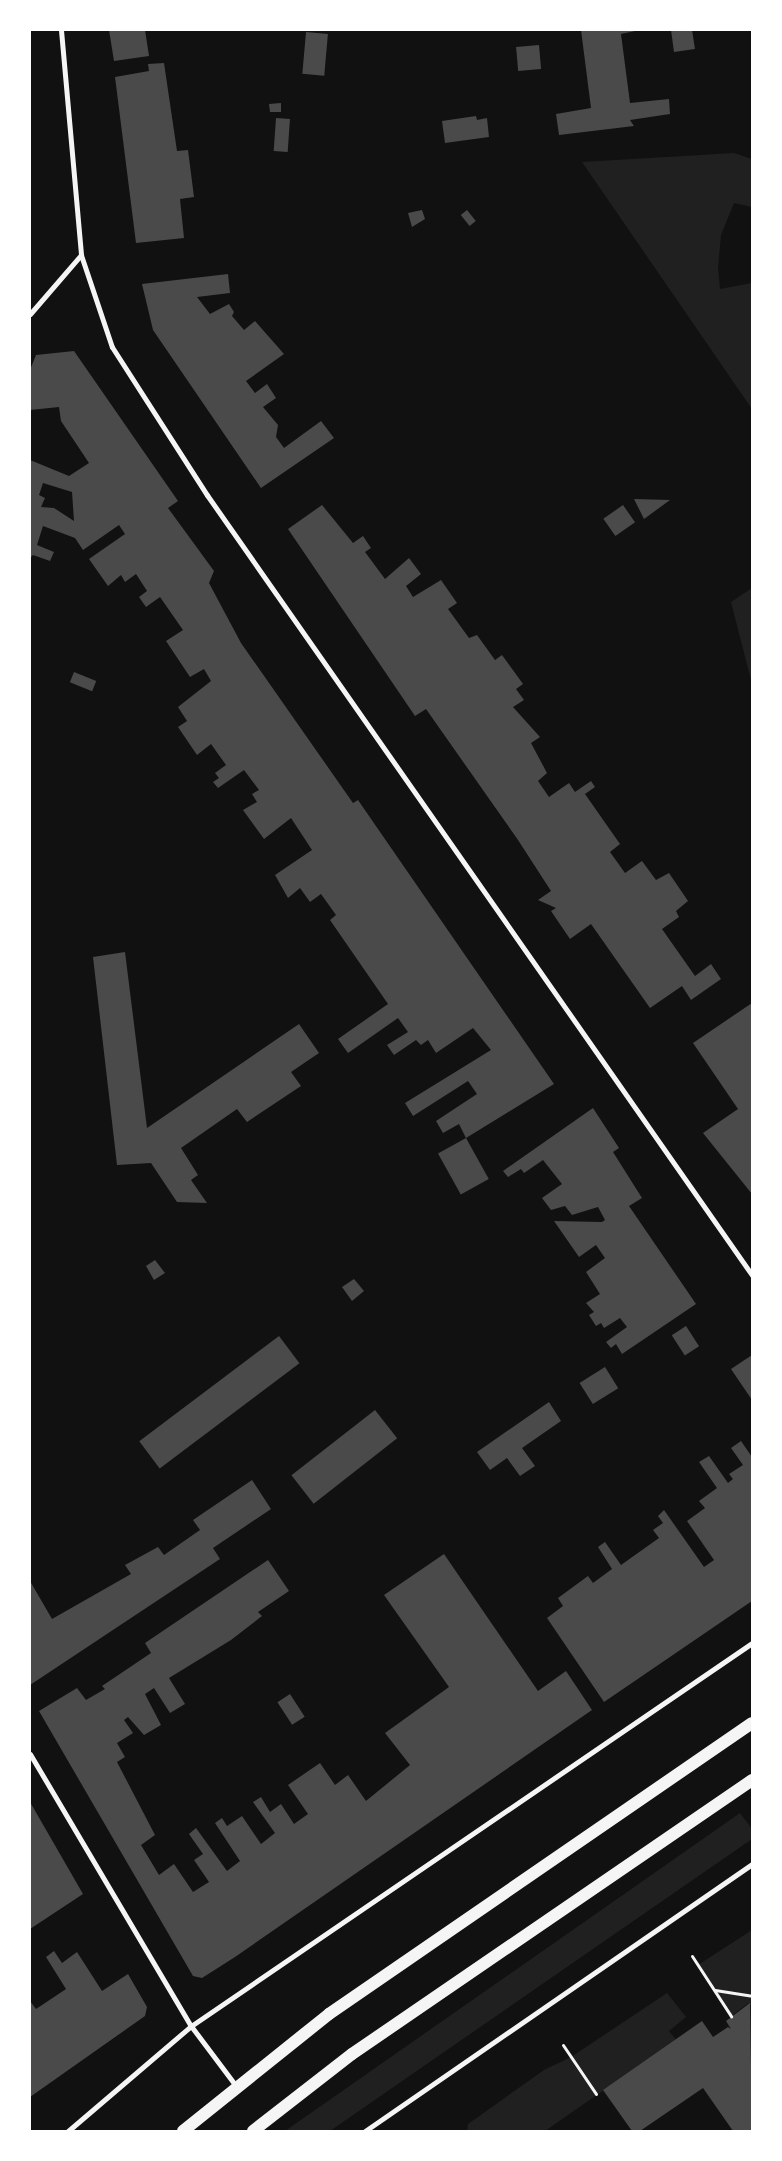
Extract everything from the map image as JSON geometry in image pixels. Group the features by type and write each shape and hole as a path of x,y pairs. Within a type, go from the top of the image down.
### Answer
{"main road":[{"path":"183,2131 236,2086 329,2014 752,1723"},
{"path":"253,2131 352,2054 752,1780"}],"street":[{"path":"61,30 81,255 112,347 207,495 752,1274"},
{"path":"30,314 81,255"},
{"path":"68,2131 191,2026 752,1643"},
{"path":"30,1754 191,2026 236,2086"},
{"path":"365,2131 752,1864"}],"path":[{"path":"692,1956 731,2016"},
{"path":"714,1990 752,1996"},
{"path":"563,2045 596,2094"}],"shaded area":[{"path":"734,153 752,159 752,207 734,203 721,235 718,268 720,289 752,283 752,409 582,162"},
{"path":"752,588 752,684 731,602"},
{"path":"740,1813 752,1829 752,1839 330,2131 285,2131"},
{"path":"752,1930 752,2008 749,2003 731,2016 698,1965"},
{"path":"667,1993 686,2017 669,2031 676,2040 545,2131 467,2131 468,2124 544,2070 571,2057"}],"building":[{"path":"109,30 145,30 149,56 114,61"},
{"path":"581,30 640,30 621,34 630,103 669,99 670,114 630,120 634,126 559,135 556,114 591,108"},
{"path":"671,30 692,30 695,49 674,52"},
{"path":"306,32 328,34 324,76 302,74"},
{"path":"539,45 541,69 518,71 516,47"},
{"path":"164,63 177,151 188,150 194,197 180,199 184,238 136,243 115,77 149,71 148,64"},
{"path":"281,103 281,112 270,112 269,104"},
{"path":"476,116 477,120 487,118 489,137 445,143 442,121"},
{"path":"276,118 290,119 288,152 274,151"},
{"path":"422,210 425,219 412,227 408,213"},
{"path":"467,210 476,221 470,226 461,215"},
{"path":"228,274 230,293 197,297 210,314 229,304 234,312 232,316 244,330 255,321 284,354 246,381 255,393 267,384 276,398 263,407 278,425 276,437 284,448 321,421 334,438 261,488 153,330 142,284"},
{"path":"74,351 178,501 168,508 214,571 209,583 241,643 353,803 358,800 554,1084 466,1138 459,1124 443,1133 436,1121 477,1094 468,1081 413,1116 405,1103 491,1050 473,1028 436,1053 428,1040 421,1045 416,1040 394,1055 387,1045 408,1032 398,1018 348,1053 338,1039 388,1004 330,920 336,915 321,894 310,902 300,888 288,898 275,875 312,850 291,818 264,839 243,810 257,802 252,794 259,790 244,770 218,788 213,782 219,778 215,773 226,765 211,744 197,755 178,727 187,721 178,707 211,681 204,669 190,677 166,641 183,630 160,597 146,607 139,597 147,591 136,574 125,582 121,575 108,586 89,559 125,534 119,525 83,550 75,538 43,526 37,545 54,552 50,561 33,555 30,558 30,460 69,476 89,463 61,421 59,407 30,410 30,370 36,355","holes":["43,483 72,492 74,521 54,508 41,507 45,498 39,495"]},
{"path":"634,499 670,500 644,519"},
{"path":"322,505 353,543 363,536 371,548 365,552 385,579 409,558 421,574 406,586 413,597 441,580 457,603 448,609 469,638 477,635 495,660 502,655 523,684 516,689 524,700 513,707 540,737 531,743 547,773 538,781 549,797 569,783 575,792 591,781 595,787 585,794 620,844 610,852 625,873 642,861 656,880 669,873 688,901 676,911 679,917 662,929 695,976 711,964 721,979 691,1000 682,986 650,1008 591,924 570,939 551,911 556,908 538,900 551,891 518,840 426,709 415,716 288,529"},
{"path":"623,505 635,522 615,536 603,519"},
{"path":"74,672 96,681 92,691 70,682"},
{"path":"125,952 147,1128 299,1024 319,1053 291,1072 301,1086 247,1122 237,1109 181,1148 198,1175 191,1180 207,1203 177,1202 151,1163 117,1165 93,957"},
{"path":"752,1003 752,1194 703,1133 738,1109 693,1043"},
{"path":"593,1108 619,1148 613,1152 642,1198 629,1206 696,1304 622,1354 616,1344 611,1348 606,1342 627,1327 620,1318 604,1328 601,1323 596,1326 589,1315 594,1312 586,1303 600,1294 586,1272 605,1258 596,1245 579,1257 554,1221 602,1222 605,1220 598,1207 572,1215 565,1206 551,1210 542,1198 562,1184 543,1160 524,1173 521,1169 508,1177 503,1171"},
{"path":"466,1138 489,1179 461,1195 438,1154"},
{"path":"155,1260 165,1273 154,1280 146,1266"},
{"path":"354,1279 364,1291 352,1301 342,1287"},
{"path":"686,1326 699,1346 685,1355 672,1335"},
{"path":"279,1336 299,1363 160,1468 139,1441"},
{"path":"752,1355 752,1400 731,1369"},
{"path":"605,1367 618,1388 593,1404 580,1383"},
{"path":"549,1402 561,1421 522,1448 535,1466 520,1476 507,1458 490,1470 477,1452"},
{"path":"375,1410 397,1438 314,1504 291,1475"},
{"path":"741,1441 752,1457 752,1601 604,1702 547,1618 563,1606 558,1598 588,1576 593,1583 612,1569 598,1547 605,1542 621,1565 659,1538 653,1530 663,1523 658,1516 664,1510 704,1567 714,1560 687,1521 705,1508 699,1501 717,1488 699,1462 709,1456 728,1483 733,1479 729,1474 743,1465 731,1448"},
{"path":"252,1480 271,1509 213,1548 220,1559 30,1685 30,1581 52,1619 131,1574 125,1565 158,1547 164,1555 200,1530 193,1520"},
{"path":"444,1554 538,1691 566,1671 592,1710 235,1957 202,1978 193,1976 39,1711 77,1688 86,1700 105,1689 102,1686 151,1653 145,1643 268,1560 289,1591 258,1612 262,1616 231,1640 169,1678 185,1704 170,1713 154,1688 145,1694 161,1725 144,1735 128,1717 124,1720 133,1733 117,1743 125,1757 117,1762 155,1835 141,1845 159,1875 174,1864 193,1892 209,1882 194,1860 203,1854 189,1834 196,1828 227,1871 240,1861 215,1823 222,1818 227,1826 242,1816 261,1844 275,1833 253,1802 261,1797 270,1812 281,1804 294,1824 308,1814 288,1785 320,1763 335,1785 348,1775 366,1801 410,1765 385,1733 449,1687 384,1595"},
{"path":"290,1694 305,1717 292,1725 277,1702"},
{"path":"30,1802 83,1894 30,1929"},
{"path":"54,1951 62,1963 77,1952 102,1991 128,1974 147,2007 145,2016 30,2097 30,2001 36,2009 66,1989 46,1957"},
{"path":"750,2003 752,2131 733,2131 703,2088 640,2131 632,2131 603,2090 702,2021 713,2037 728,2027 731,2029 726,2021"}]}
